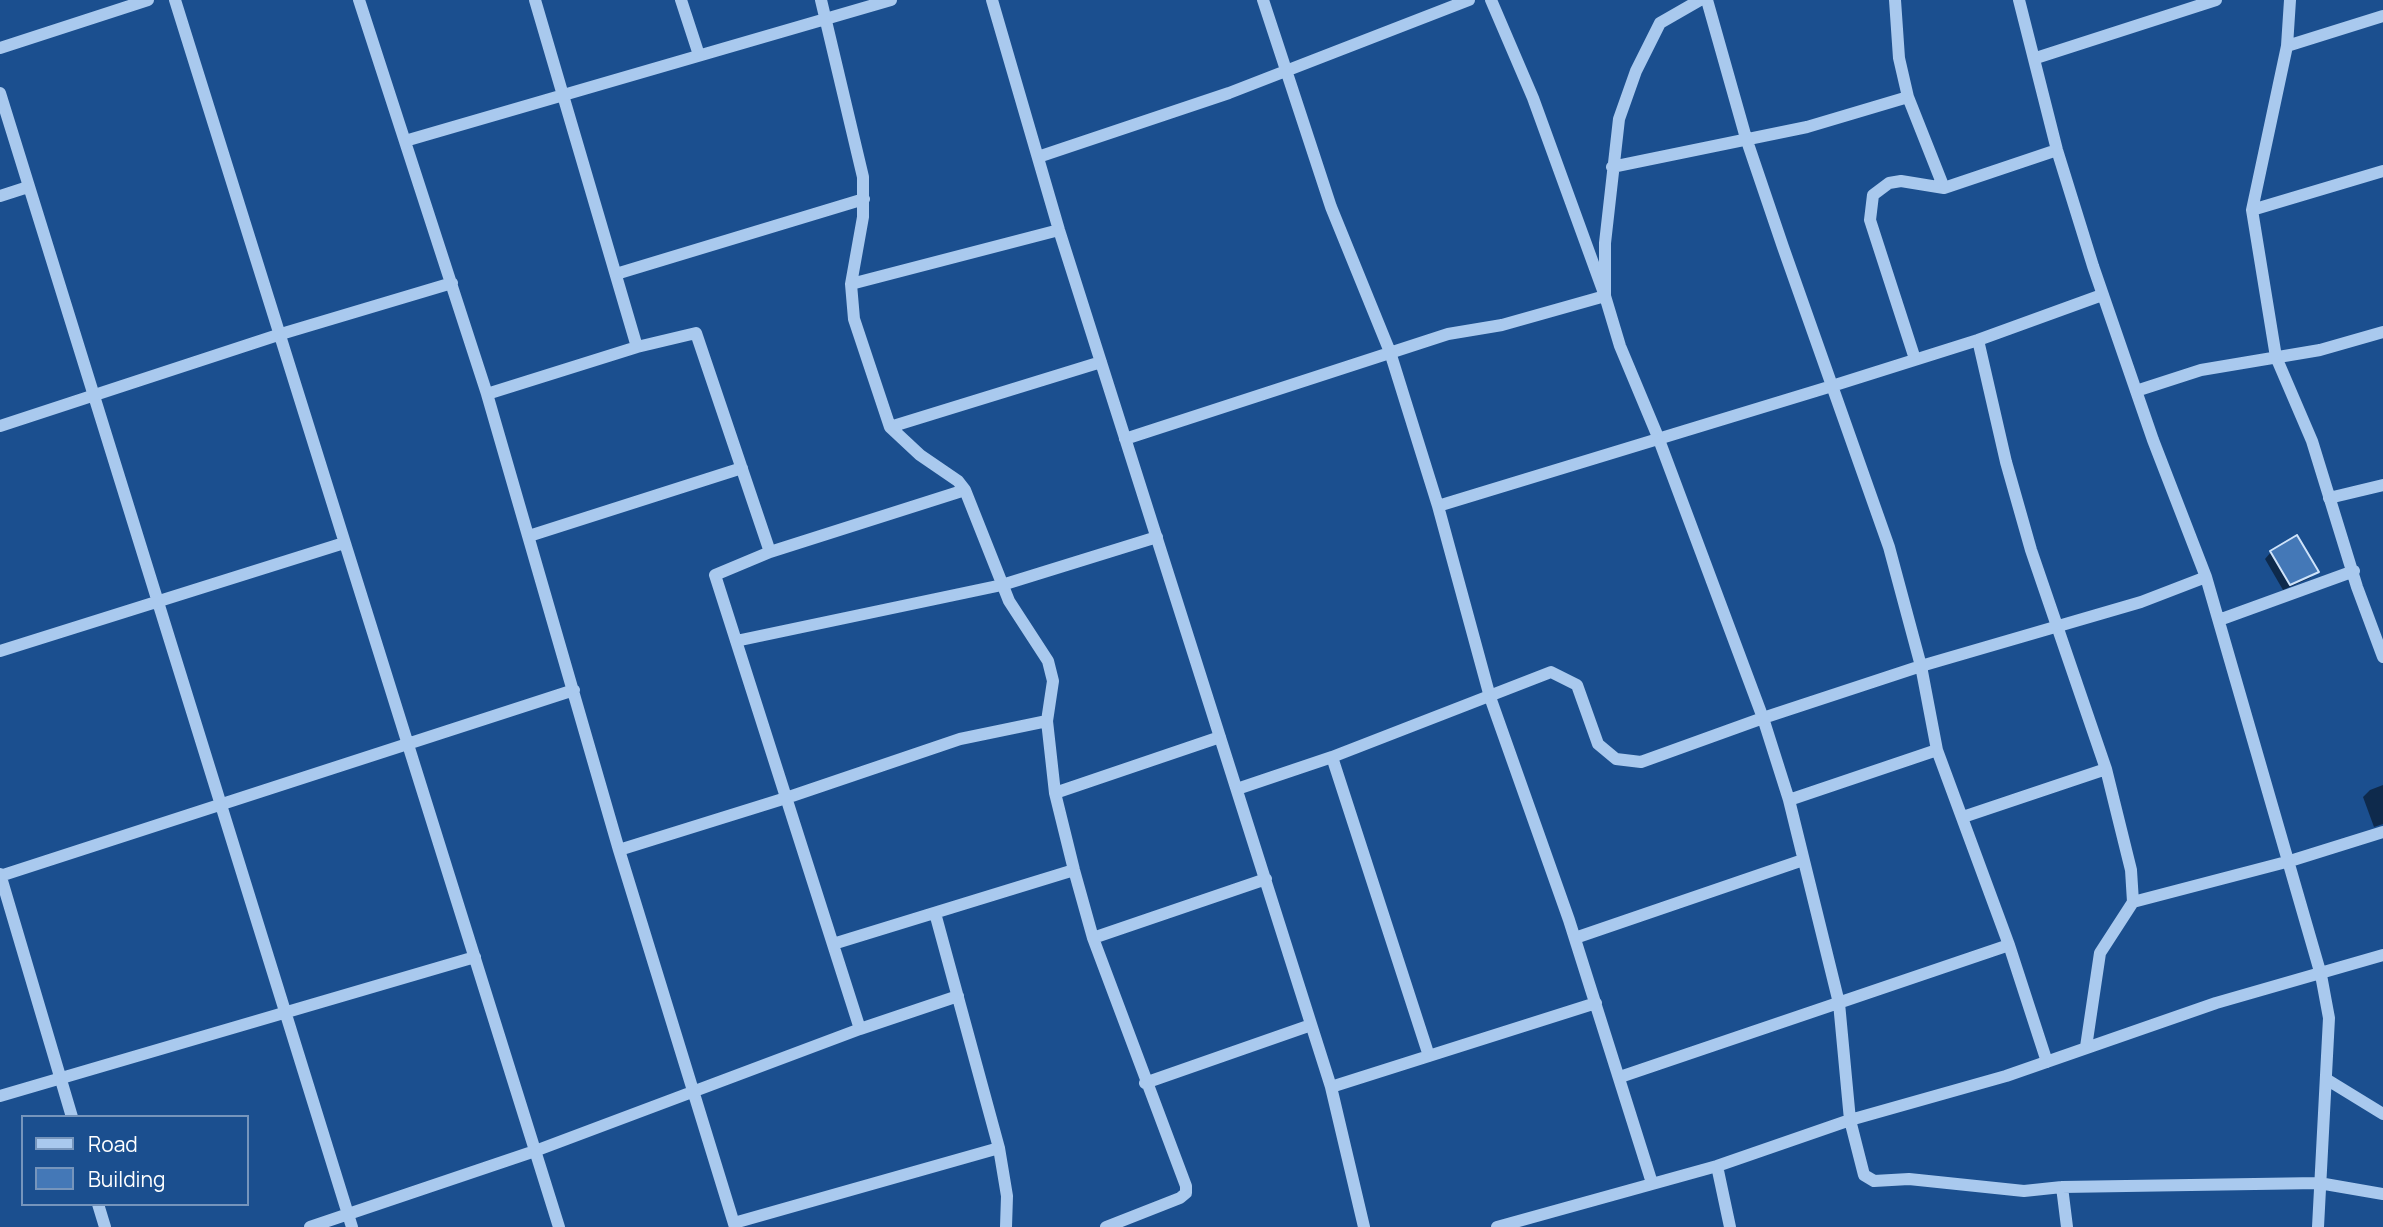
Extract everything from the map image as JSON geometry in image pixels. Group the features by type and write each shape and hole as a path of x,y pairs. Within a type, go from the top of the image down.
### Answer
{"street":[{"path":"0,48 148,0"},
{"path":"175,0 344,543 410,743 559,1227"},
{"path":"359,0 487,394 619,850 734,1225 999,1149"},
{"path":"535,0 637,347"},
{"path":"681,0 699,55"},
{"path":"821,0 858,150 864,200 851,284 854,319 890,427 920,455 958,481 965,491 1002,585 1048,662 1054,694 1047,721 1055,793 1074,870 1093,938 1145,1083 1186,1186 1185,1193 1106,1227"},
{"path":"405,141 891,0"},
{"path":"992,0 1059,230 1331,1087 1364,1227"},
{"path":"1263,0 1331,207 1390,352 1438,506 1490,697 1575,938 1652,1183"},
{"path":"1038,156 1287,70 1469,0"},
{"path":"1491,0 1533,98 1605,296 1620,346 1658,437 1763,718 1789,800 1839,1003 1850,1120 1864,1175 1874,1181 1909,1179 2024,1191 2062,1187 2319,1184 2383,1194"},
{"path":"1605,296 1605,243 1619,119 1636,71 1660,23 1699,0"},
{"path":"1707,0 1746,138 1889,547 1921,666 1937,750 2009,945 2047,1062"},
{"path":"1895,0 1899,58 1908,97 1944,188"},
{"path":"2019,0 2036,58 2057,150 2102,295 2206,577 2321,975 2329,1018 2318,1227"},
{"path":"2036,58 2216,0"},
{"path":"2290,0 2287,46 2252,211 2276,357 2312,441 2354,571 2379,633 2383,657"},
{"path":"2287,46 2383,16"},
{"path":"0,93 288,1012 352,1227"},
{"path":"1612,167 1807,127 1908,97"},
{"path":"1915,359 1870,220 1871,200 1882,186 1901,181 1944,188 2057,150"},
{"path":"2252,211 2383,171"},
{"path":"0,196 28,187"},
{"path":"616,274 864,200"},
{"path":"851,284 1059,230"},
{"path":"0,426 96,397 281,334 452,284"},
{"path":"1438,506 1978,340 2102,295"},
{"path":"1125,439 1390,352 1605,296"},
{"path":"2136,391 2201,370 2320,350 2383,332"},
{"path":"487,394 637,347 696,333 770,552"},
{"path":"1978,340 2006,462 2056,625 2106,769 2131,870 2133,902 2100,953 2086,1047"},
{"path":"890,427 1101,362"},
{"path":"529,536 742,468"},
{"path":"2329,498 2383,485"},
{"path":"860,1029 716,573 770,552 965,491"},
{"path":"736,642 1002,585 1157,537"},
{"path":"0,651 344,543"},
{"path":"2218,620 2354,571"},
{"path":"1237,789 1332,757 1551,672 1577,685 1598,744 1616,760 1641,762 1921,666 2141,602 2206,577"},
{"path":"71,1115 0,875 574,690"},
{"path":"619,850 786,798 960,739 1047,721"},
{"path":"1055,793 1220,737"},
{"path":"1789,800 1937,750"},
{"path":"1332,757 1429,1056"},
{"path":"1963,817 2106,769"},
{"path":"2133,902 2290,861 2383,832"},
{"path":"1575,938 1803,860"},
{"path":"833,944 1074,870"},
{"path":"1093,938 1266,880"},
{"path":"935,912 999,1149 1007,1196 1006,1227"},
{"path":"1619,1077 2009,945"},
{"path":"1497,1227 1717,1166 1850,1120 2047,1062 2216,1003 2383,955"},
{"path":"0,1096 475,957"},
{"path":"310,1227 694,1094 860,1029 958,996"},
{"path":"1331,1087 1596,1003"},
{"path":"1145,1083 1311,1025"},
{"path":"2326,1079 2383,1114"},
{"path":"1717,1166 1730,1227"},
{"path":"2062,1187 2067,1227"},
{"path":"99,1206 105,1227"}],"building":[{"path":"2297,535 2319,572 2290,585 2270,551"}]}
